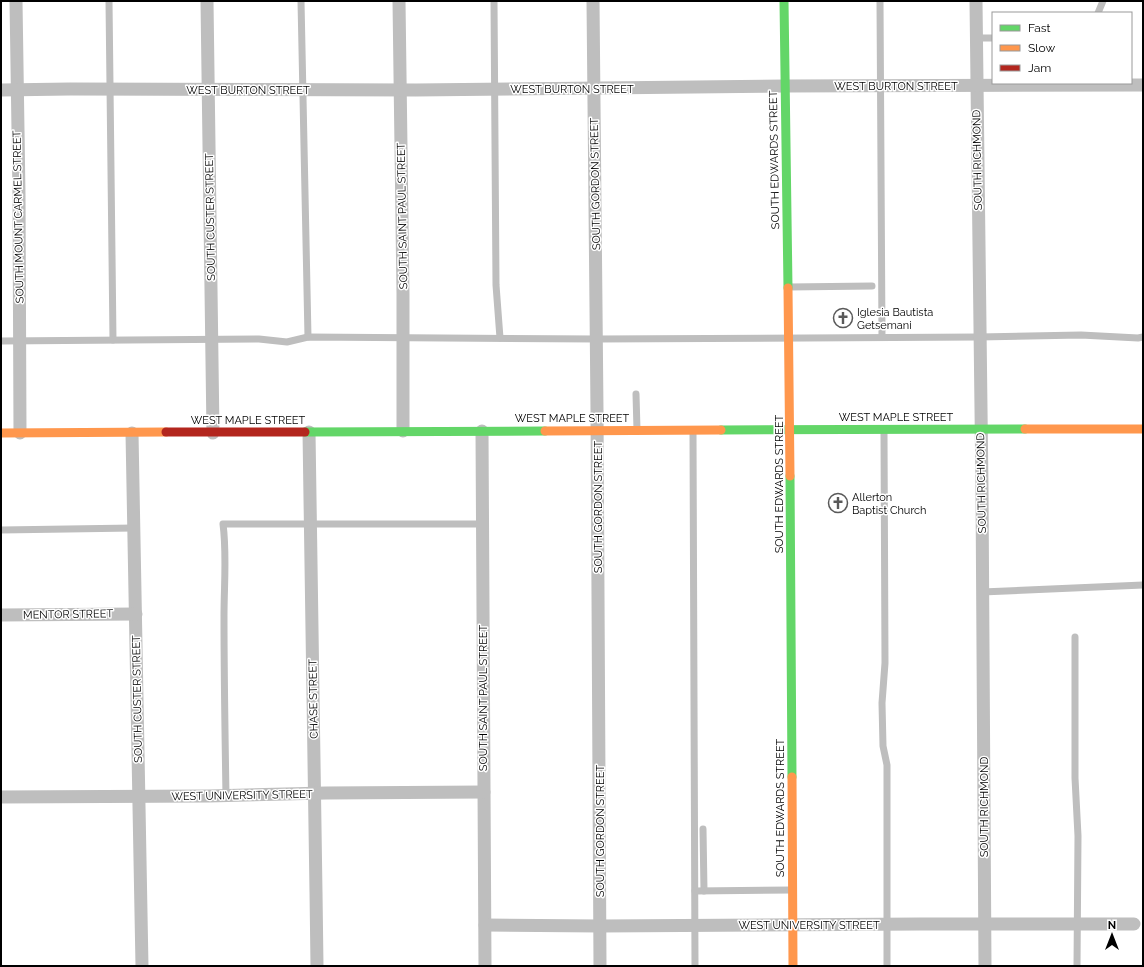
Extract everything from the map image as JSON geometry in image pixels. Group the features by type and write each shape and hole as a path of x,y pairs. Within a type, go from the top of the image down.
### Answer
{"street":[{"name":"SOUTH MOUNT CARMEL STREET","path":"16,1 20,433"},
{"name":"SOUTH CUSTER STREET","path":"207,1 213,433"},
{"name":"SOUTH SAINT PAUL STREET","path":"400,1 403,432"},
{"name":"SOUTH GORDON STREET","path":"593,1 598,430 600,966"},
{"name":"SOUTH EDWARDS STREET","path":"784,1 790,338 793,966"},
{"name":"SOUTH RICHMOND","path":"976,1 985,966"},
{"name":"WEST BURTON STREET","path":"1,90 494,90 785,86 1143,85"},
{"name":"WEST MAPLE STREET","path":"1,433 1143,429"},
{"name":"SOUTH SAINT PAUL STREET","path":"482,431 485,966"},
{"name":"CHASE STREET","path":"308,432 317,966"},
{"name":"SOUTH CUSTER STREET","path":"132,433 142,966"},
{"name":"MENTOR STREET","path":"1,615 136,614"},
{"name":"WEST UNIVERSITY STREET","path":"1,797 226,796 484,792"},
{"name":"WEST UNIVERSITY STREET","path":"485,925 1134,924"}],"lane":[{"path":"110,1 113,340"},
{"path":"301,1 308,337"},
{"path":"494,1 496,285 500,338"},
{"path":"880,1 882,337"},
{"path":"1098,12 1103,1"},
{"path":"976,38 992,38"},
{"path":"789,287 872,286"},
{"path":"1,341 259,339 287,342 308,337 596,339 1081,335 1143,337"},
{"path":"636,394 637,430"},
{"path":"884,429 885,663 882,703 883,746 887,765 887,966"},
{"path":"693,430 695,966"},
{"path":"226,796 224,683 225,562 223,524 483,524"},
{"path":"1,530 134,528"},
{"path":"982,592 1143,585"},
{"path":"1075,637 1075,778 1078,836 1077,966"},
{"path":"703,829 704,891"},
{"path":"695,891 792,890"}],"traffic: fast":[{"path":"784,1 788,288"},
{"path":"721,430 1025,429"},
{"path":"305,432 545,431"},
{"path":"790,476 792,777"}],"traffic: slow":[{"path":"788,288 790,476"},
{"path":"1025,429 1143,429"},
{"path":"545,431 721,430"},
{"path":"1,433 166,432"},
{"path":"792,777 793,966"}],"traffic: jam":[{"path":"166,432 305,432"}],"place":[{"name":"Iglesia Bautista Getsemani","path":"843,318"},
{"name":"Allerton Baptist Church","path":"838,503"}]}
